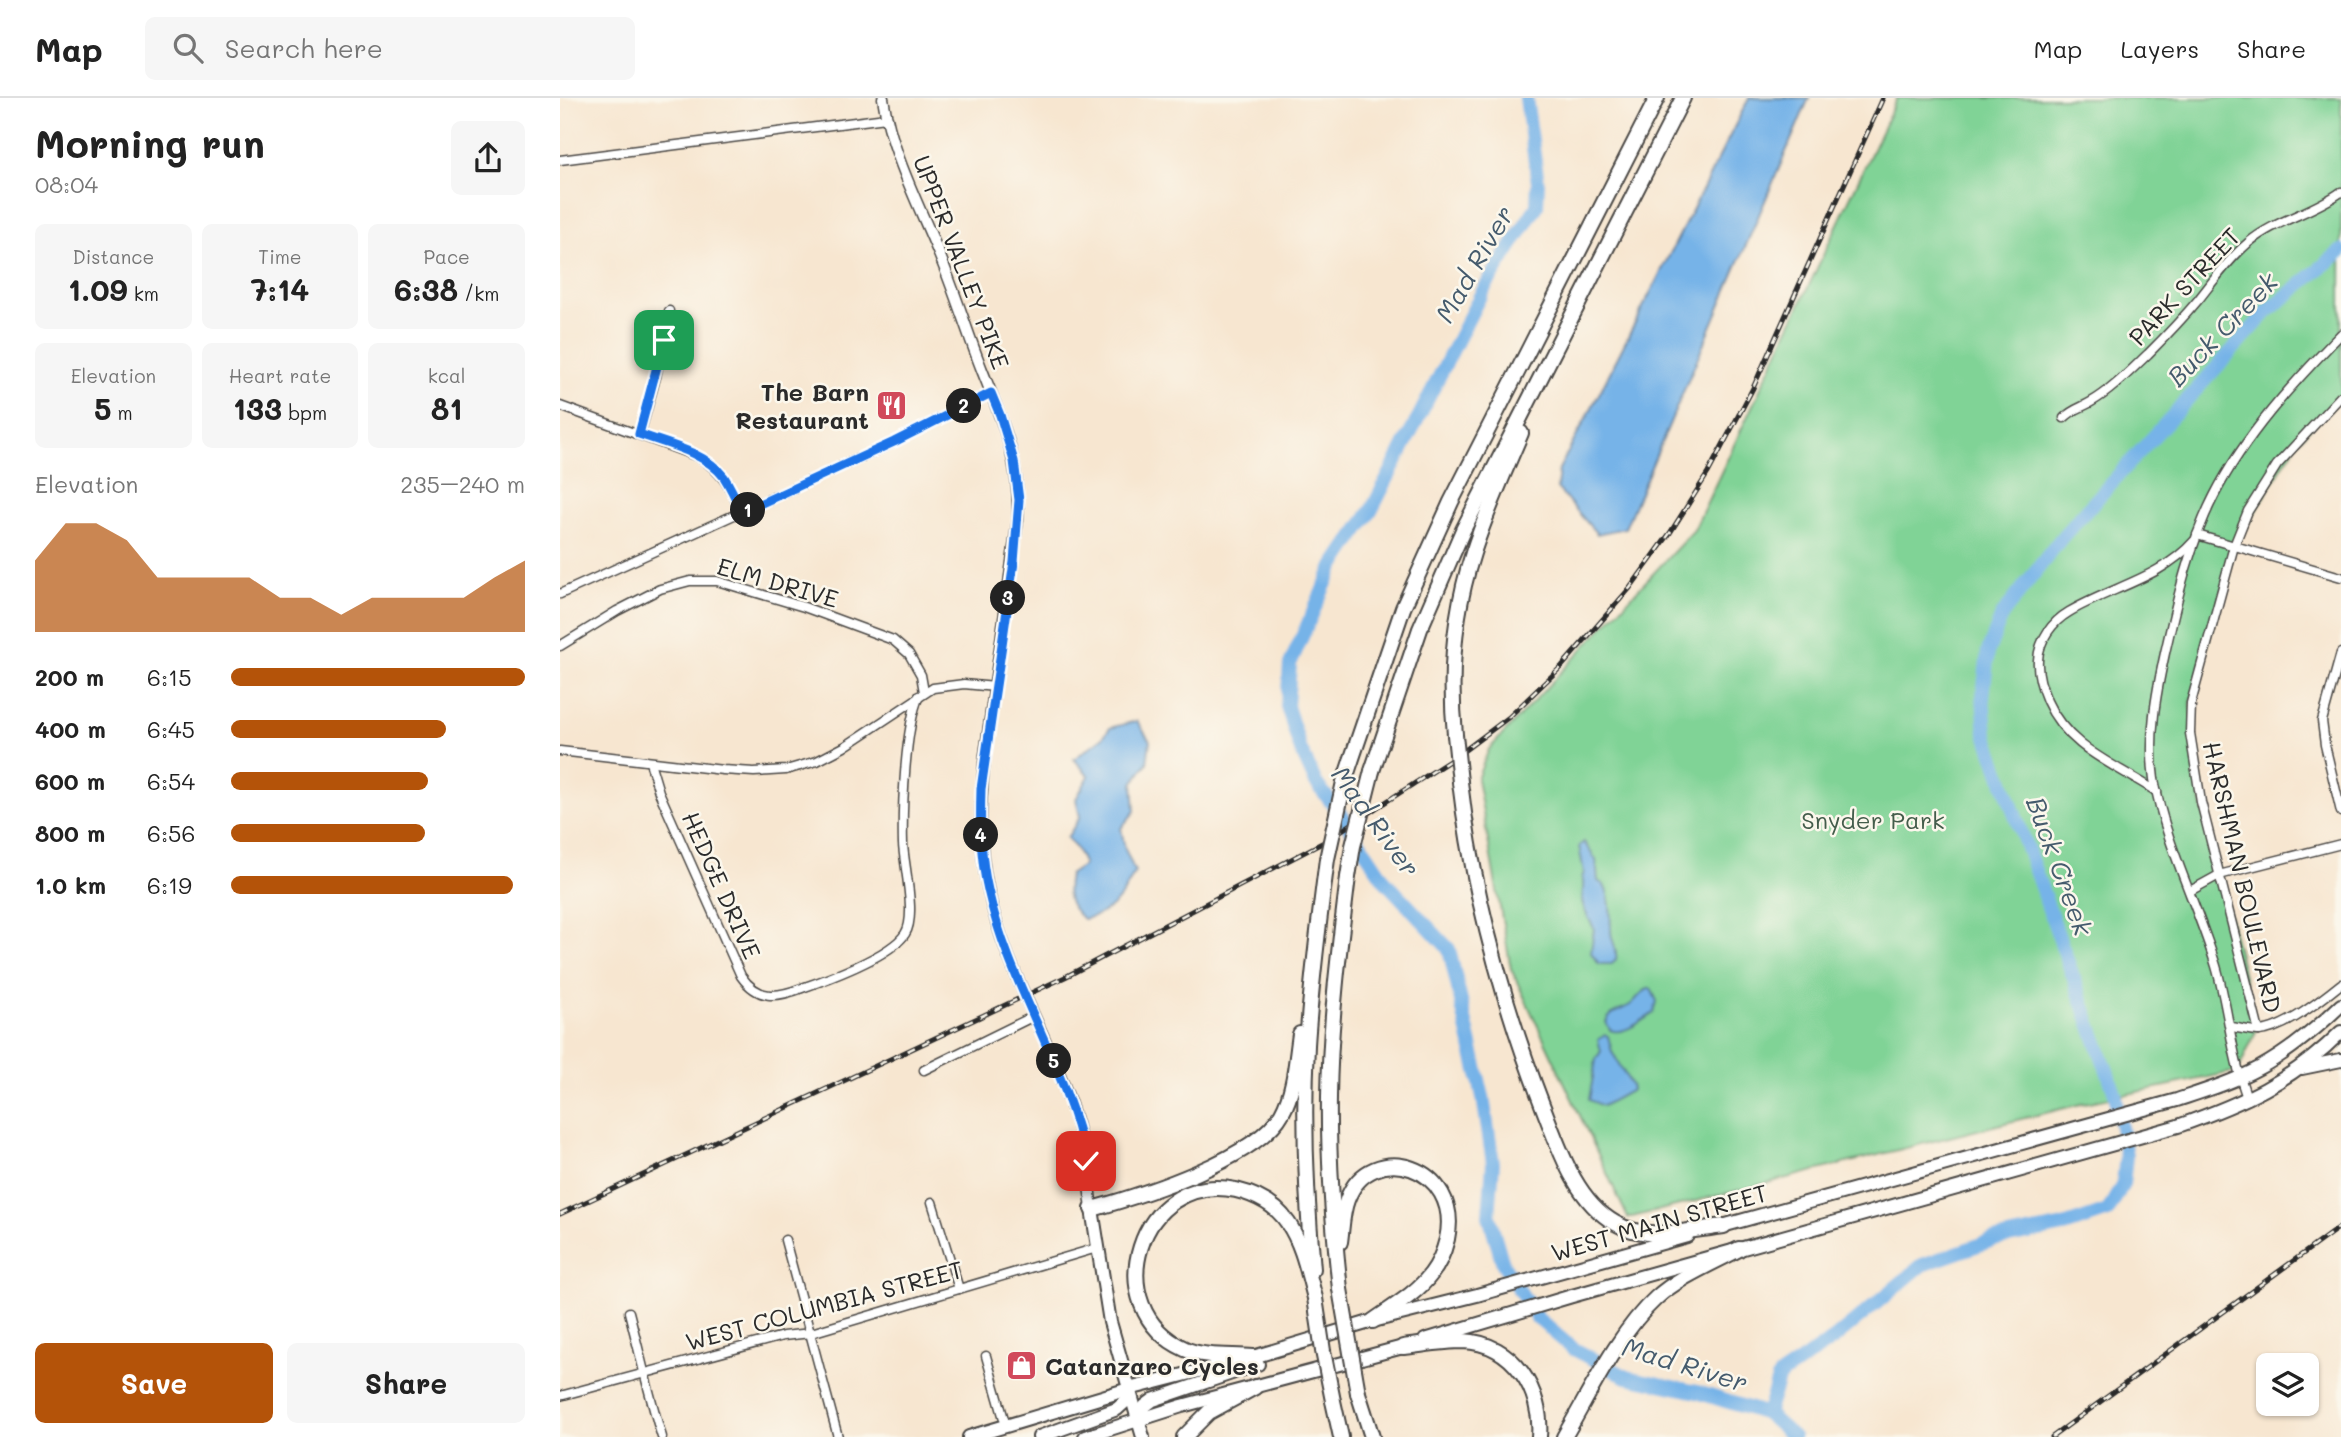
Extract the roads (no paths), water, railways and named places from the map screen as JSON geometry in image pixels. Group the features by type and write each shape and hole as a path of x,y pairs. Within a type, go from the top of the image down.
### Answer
{"highway":[{"path":"1339,1437 1315,1298 1306,1175 1305,1109 1314,961 1327,859 1337,811 1351,761 1403,608 1451,502 1657,98"},
{"path":"1365,1437 1340,1289 1331,1204 1329,1097 1334,998 1353,846 1372,771 1408,662 1441,578 1490,474 1683,98"},
{"path":"1556,345 1487,513 1466,577 1453,653 1452,692 1460,782 1479,895 1504,994 1548,1120 1581,1191 1602,1215 1638,1233 1665,1233 1724,1226"},
{"path":"1092,1209 1134,1196 1223,1161 1268,1133 1283,1113 1292,1088 1314,961"},
{"path":"1340,1289 1339,1252 1342,1224 1352,1190 1366,1175 1384,1167 1404,1166 1423,1173 1440,1189 1444,1197 1449,1219 1446,1244 1439,1261 1423,1284 1373,1321"},
{"path":"1253,1357 1195,1352 1174,1343 1153,1323 1141,1301 1136,1276 1139,1248 1158,1215 1180,1198 1203,1190 1230,1189 1271,1204 1289,1224 1305,1261 1315,1298"},
{"path":"1564,1437 1640,1315 1669,1288 1739,1250"},
{"path":"1402,1347 1462,1341 1478,1343 1504,1355 1523,1375 1536,1399 1539,1437"},
{"path":"1184,1437 1209,1412 1255,1387"},
{"path":"1358,1393 1372,1437"}],"main road":[{"path":"2326,1020 2341,1005"},
{"name":"WEST MAIN STREET","path":"970,1437 1129,1389 1253,1357 1373,1321 1477,1295 2177,1100 2259,1068 2294,1046 2326,1020"},
{"name":"WEST MAIN STREET","path":"1085,1437 1138,1419 1402,1347 2162,1130 2248,1100 2302,1068 2340,1034"},
{"path":"2302,1068 2341,1060"},
{"name":"UPPER VALLEY PIKE","path":"1092,1209 1110,1322 1143,1437"},
{"path":"1138,1419 1145,1406 1153,1400 1266,1362 1300,1343"},
{"path":"1039,1437 1117,1409 1124,1404 1129,1389"}],"street":[{"name":"UPPER VALLEY PIKE","path":"883,98 896,150 941,258 1000,415 1014,461 1019,500 1014,562 981,789 983,866 1003,942 1075,1115 1086,1161 1092,1209"},
{"path":"560,160 886,118"},
{"name":"PARK STREET","path":"2064,418 2102,394 2149,353 2248,243 2341,192"},
{"path":"639,434 656,377 669,311"},
{"path":"2248,1100 2239,1077 2231,1027 2217,969 2157,792 2152,759 2155,709 2170,631 2197,537 2222,480 2262,422 2341,334"},
{"path":"560,594 894,442 991,393"},
{"name":"HARSHMAN BOULEVARD","path":"2259,1031 2195,771 2189,716 2203,653 2234,546 2248,511 2277,465 2341,396"},
{"path":"560,406 689,452 709,463 724,477 742,512"},
{"path":"2197,537 2341,577"},
{"path":"2157,792 2093,755 2067,732 2057,720 2044,694 2038,657 2045,636 2067,612 2144,577 2180,555 2197,537"},
{"name":"ELM DRIVE","path":"560,646 617,611 660,589 690,581 717,581 804,607 897,642 909,654 921,675 922,694"},
{"path":"2341,653 2322,721 2341,812"},
{"path":"560,751 754,772 799,767 844,747 922,694 944,686 964,684 995,687"},
{"name":"HEDGE DRIVE","path":"650,762 660,792 741,976 760,994 793,992 881,954 897,944 908,929 910,907 903,824 912,717 922,694"},
{"path":"2190,891 2219,875 2341,844"},
{"path":"2231,1027 2259,1031 2288,1020 2341,984"},
{"path":"924,1070 1034,1016"},
{"name":"WEST MAIN STREET","path":"2326,1020 2340,1034"},
{"path":"932,1202 958,1289"},
{"path":"785,1240 838,1437"},
{"name":"WEST COLUMBIA STREET","path":"560,1396 783,1336 811,1333 1097,1248"},
{"path":"629,1312 662,1437"},
{"path":"986,1356 1006,1426"}],"water":[{"path":"1749,98 1809,98 1625,528 1597,534 1557,488 1559,469"},
{"path":"1137,721 1150,741 1147,763 1133,783 1135,811 1121,828 1125,849 1135,872 1125,890 1109,909 1083,919 1073,909 1067,894 1069,875 1084,865 1076,848 1067,838 1080,817 1076,799 1089,776 1074,759 1102,738 1110,728"},
{"path":"1584,842 1596,860 1598,881 1604,885 1608,896 1616,957 1612,964 1599,964 1591,953 1594,928 1582,900 1584,873 1579,846"},
{"path":"1651,989 1657,1001 1654,1013 1627,1029 1610,1030 1606,1022 1610,1016 1630,1005"},
{"path":"1608,1036 1612,1052 1632,1090 1603,1106 1589,1100 1596,1059 1601,1051 1598,1040"}],"waterway":[{"name":"Mad River","path":"1526,98 1538,183 1537,206 1482,292 1371,511 1333,567 1290,664 1287,706 1300,748 1316,783 1345,820 1385,881 1449,949 1483,1097 1493,1163 1489,1216 1503,1264 1536,1317 1572,1348 1627,1377 1697,1392 1767,1414 1793,1437"},
{"name":"Buck Creek","path":"1767,1414 1779,1376 1835,1338 1922,1265 1993,1240 2064,1226 2108,1211 2123,1184 2126,1156 2115,1093 1986,734 1983,697 1988,651 2002,615 2063,536 2267,312 2341,251"}],"railway":[{"path":"560,1214 1065,977 1322,843 1457,756 1509,717 1562,666 1630,588 1670,533 1708,473 1753,388 1883,98"},
{"path":"2052,1437 2341,1226"}],"place":[{"name":"The Barn Restaurant","path":"892,405"},
{"name":"Catanzaro Cycles","path":"1022,1365"}],"park label":[{"name":"Snyder Park","path":"1873,819"}]}
